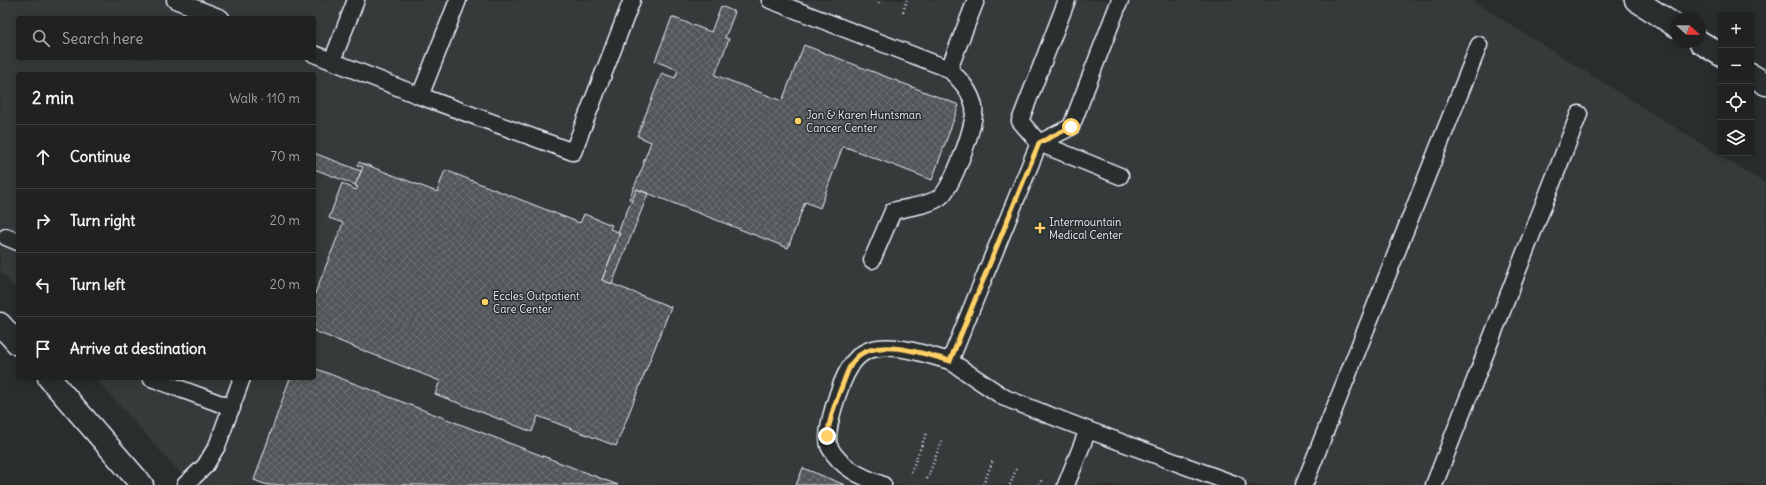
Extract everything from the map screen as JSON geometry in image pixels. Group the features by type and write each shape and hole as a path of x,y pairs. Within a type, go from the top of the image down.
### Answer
{"street":[{"path":"1647,3 1670,21"},
{"path":"1706,46 1718,53"},
{"path":"1754,76 1766,84"},
{"path":"0,324 16,342"},
{"path":"50,380 142,485"}],"lane":[{"path":"175,0 216,16"},
{"path":"332,61 356,0"},
{"path":"420,96 458,0"},
{"path":"316,55 420,96 573,152 632,0"},
{"path":"770,0 949,69 966,87 972,96 974,109 970,134 946,193 939,198 893,211 872,260"},
{"path":"949,69 976,0"},
{"path":"1066,0 1020,121 1039,143 1120,176"},
{"path":"950,361 1039,143 1071,127 1120,0"},
{"path":"1304,485 1479,45"},
{"path":"1434,485 1579,114"},
{"path":"883,485 865,478 839,462 829,446 827,436 830,421 849,367 858,357 868,351 882,347 929,355 950,361 1005,398 1217,481 1237,485"},
{"path":"156,380 232,408"},
{"path":"185,485 205,466 217,446 241,380"},
{"path":"1066,485 1088,430"}],"path":[{"path":"903,12 907,0"},
{"path":"911,472 926,434"},
{"path":"927,479 942,440"},
{"path":"983,485 992,460"},
{"path":"1010,485 1016,469"},
{"path":"1040,485 1042,479"}],"shaded area":[{"name":"Intermountain Medical Center","path":"0,0 1471,0 1718,154 1718,156 1721,156 1766,184 1766,485 191,485 97,380 316,380 316,72 16,72 16,290 0,271"}],"building":[{"name":"Jon & Karen Huntsman Cancer Center","path":"721,6 735,12 725,38 729,39 715,75 782,101 804,45 959,105 932,180 843,146 820,208 805,202 788,248 637,189 633,201 629,199 644,164 643,163 651,142 637,136 662,73 675,78 678,70 655,61 672,17 711,32"},
{"path":"316,154 361,171 356,185 316,170"},
{"name":"Eccles Outpatient Care Center","path":"359,162 437,192 445,170 580,223 584,214 612,225 610,229 620,233 602,280 671,307 616,446 538,416 532,432 435,394 440,381 316,332 316,291 343,223 329,218 342,183 356,190 358,187 355,186 363,167 357,165"},
{"path":"637,189 648,194 612,284 602,280 620,233 618,233 622,222"},
{"path":"316,369 618,485 267,485 254,480 289,380 316,380"},
{"path":"803,468 845,485 796,485"}],"place":[{"name":"Jon & Karen Huntsman Cancer Center","path":"798,121"},
{"name":"Intermountain Medical Center","path":"1040,228"},
{"name":"Eccles Outpatient Care Center","path":"485,302"}],"route":[{"path":"827,436 830,421 849,367 858,357 868,351 882,347 929,355 950,361 1039,143 1071,127"}]}
